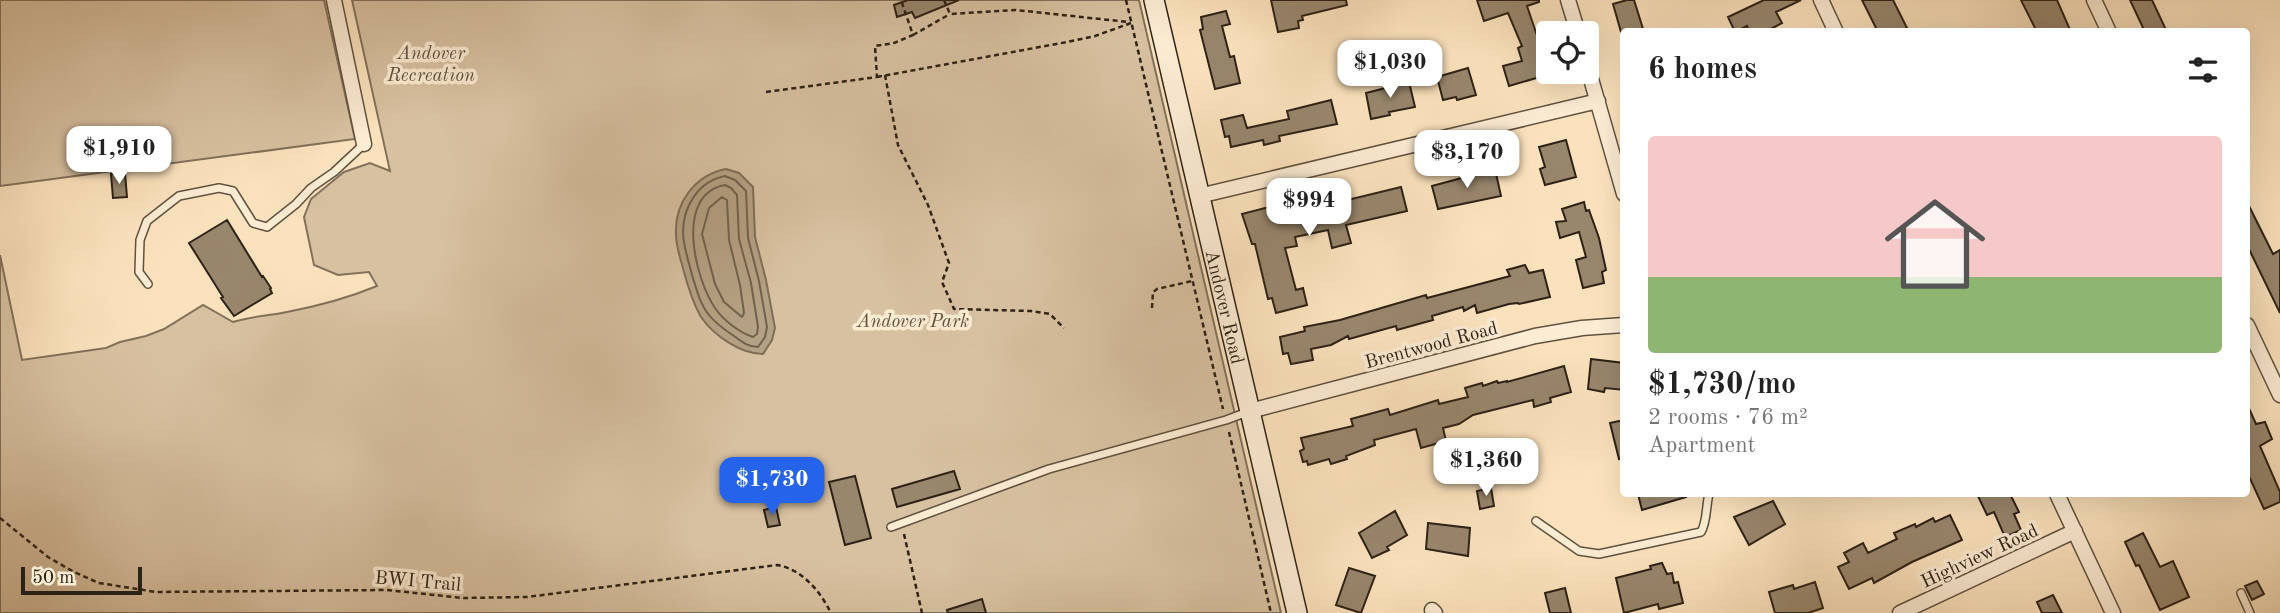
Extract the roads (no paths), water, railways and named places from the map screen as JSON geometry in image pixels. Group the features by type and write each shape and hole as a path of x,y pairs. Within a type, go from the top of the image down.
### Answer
{"street":[{"path":"334,0 364,144"},
{"name":"Andover Road","path":"1154,0 1297,613"},
{"path":"1568,0 1574,21"},
{"path":"1821,0 1834,28"},
{"path":"2094,0 2107,28"},
{"path":"1593,84 1620,180"},
{"path":"1199,196 1598,101"},
{"name":"Brentwood Road","path":"1250,411 1535,336 1620,325"},
{"path":"2250,331 2280,395"},
{"path":"2058,497 2113,613"},
{"name":"Highview Road","path":"1906,612 2075,531"}],"lane":[{"path":"148,284 139,272 140,240 147,221 179,196 219,188 233,191 253,223 267,227 311,188 334,173 364,144"},
{"path":"891,527 1049,469 1226,421 1250,411"},
{"path":"1536,521 1579,551 1599,554 1701,532 1708,497"},
{"path":"2241,593 2250,613"}],"water":[{"path":"726,169 739,173 753,187 755,237 775,328 772,340 763,354 737,347 706,324 693,301 676,240 676,223 689,192 705,177"}],"park label":[{"name":"Andover Recreation","path":"431,63"},
{"name":"Andover Park","path":"913,320"}]}
